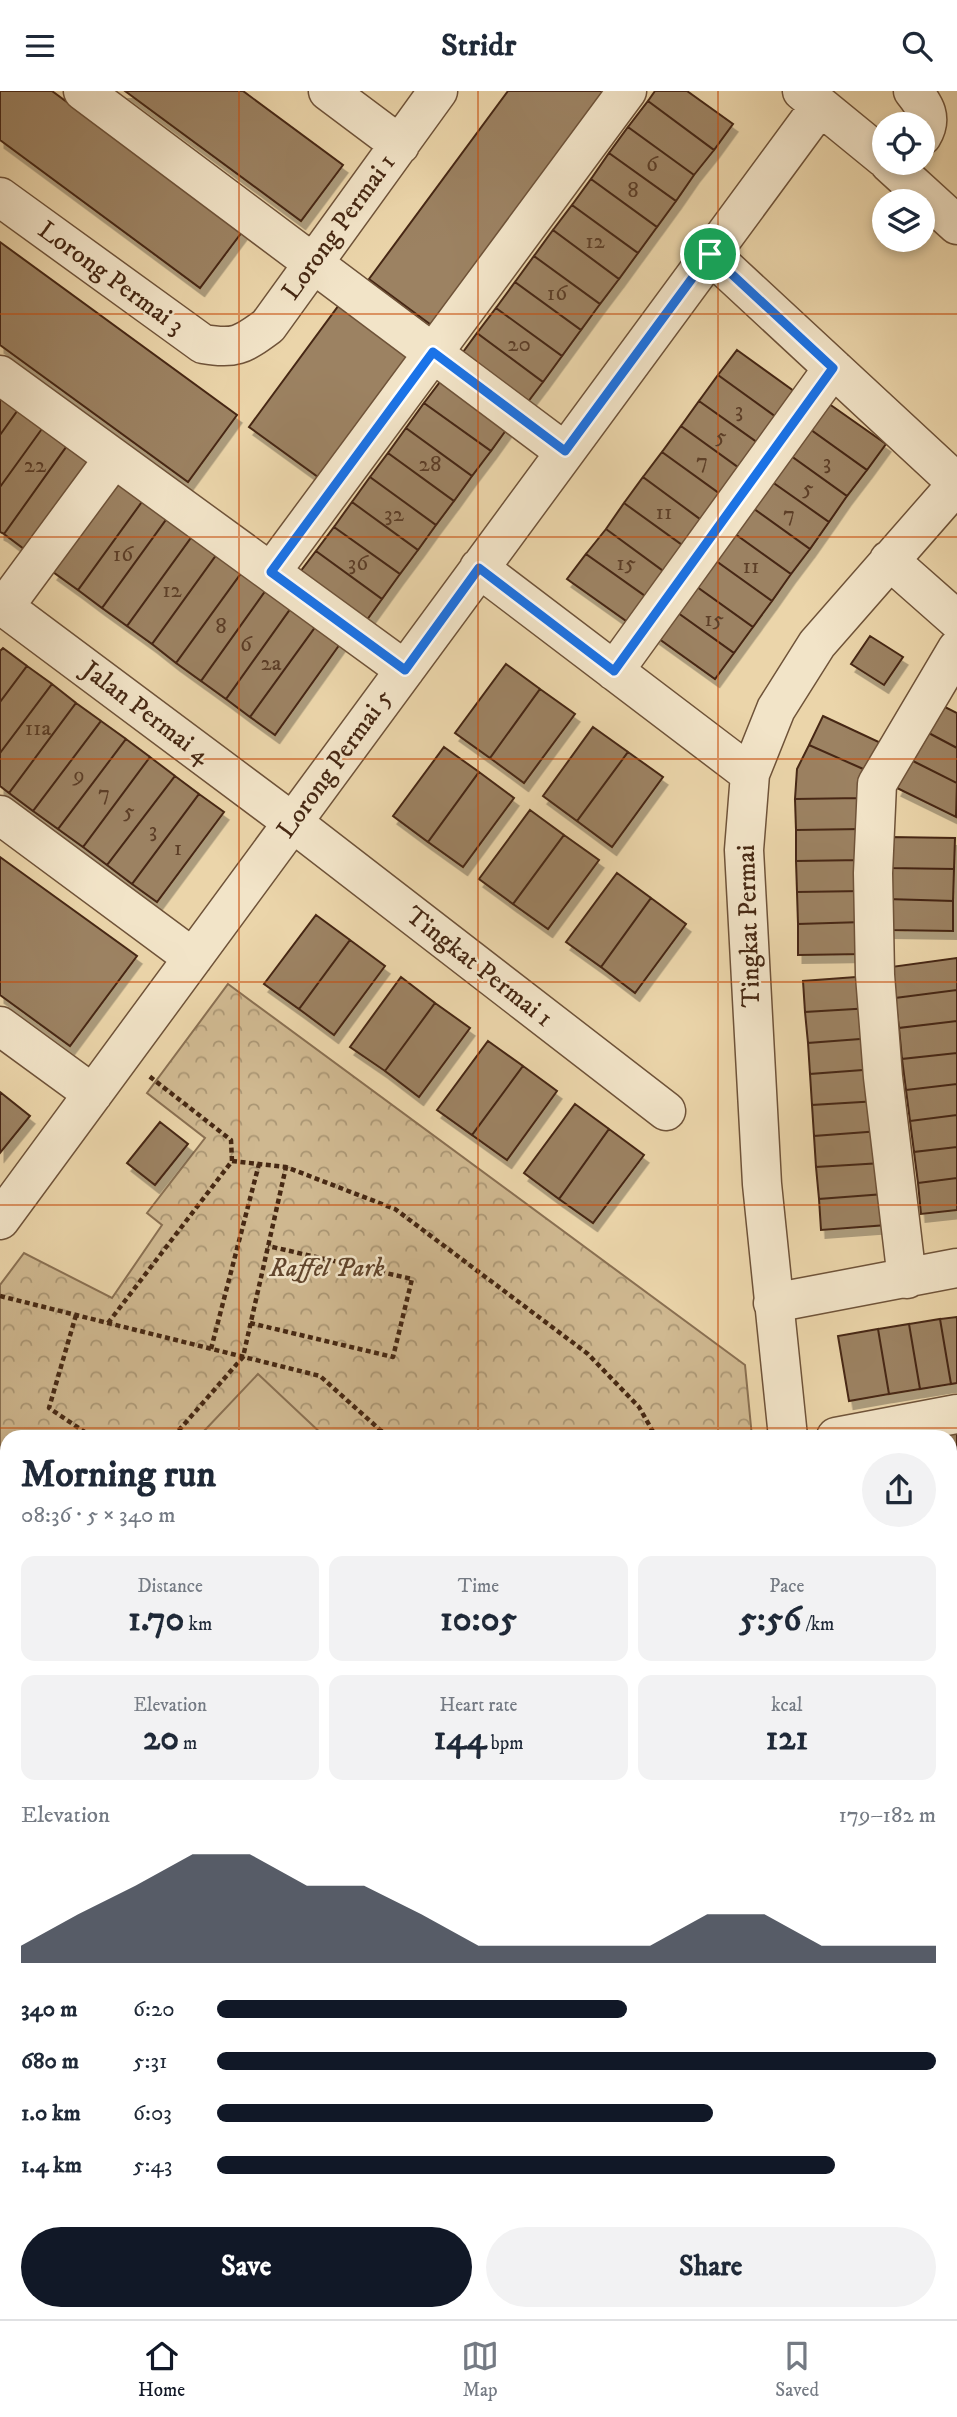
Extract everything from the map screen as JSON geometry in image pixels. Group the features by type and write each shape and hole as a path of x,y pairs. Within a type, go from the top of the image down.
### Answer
{"street":[{"path":"83,91 565,451"},
{"path":"328,91 400,145"},
{"name":"Lorong Permai 1","path":"227,348 249,340 268,327 438,91"},
{"path":"271,572 627,91"},
{"path":"913,91 926,107 927,112"},
{"path":"811,98 872,146"},
{"name":"Lorong Permai 5","path":"0,1220 710,254 811,98"},
{"path":"905,175 957,225"},
{"name":"Lorong Permai 3","path":"0,197 203,344 227,348"},
{"path":"710,254 957,484"},
{"path":"614,671 833,368"},
{"path":"0,375 405,670"},
{"path":"2,606 114,458"},
{"name":"Tingkat Permai","path":"787,1430 762,1184 744,850 750,774 776,709 817,644 957,484"},
{"path":"889,560 957,619"},
{"path":"479,568 750,774"},
{"name":"Jalan Permai 4","path":"2,606 292,822"},
{"path":"906,1279 883,1077 875,975 873,873 877,784 957,649"},
{"path":"0,815 193,958"},
{"name":"Tingkat Permai 1","path":"292,822 666,1111"},
{"path":"0,1026 93,1094"},
{"path":"773,1303 957,1268"},
{"path":"873,1430 957,1414"}],"path":[{"path":"108,1323 232,1161 231,1140 121,1055"},
{"path":"232,1161 286,1167 395,1209 588,1354 639,1407 652,1430"},
{"path":"211,1349 259,1164"},
{"path":"179,1430 243,1357 286,1167"},
{"path":"250,1323 393,1357 412,1279 268,1245"},
{"path":"0,1296 320,1376 380,1430"},
{"path":"76,1315 50,1408 82,1430"}],"green space":[{"name":"Raffel Park","path":"228,984 745,1365 751,1430 0,1430 0,1285 24,1253 112,1298 162,1225 147,1213 205,1138 147,1093"},
{"path":"258,1374 318,1430 205,1430"}],"building":[{"path":"0,91 52,91 242,232 200,288 0,140"},
{"path":"125,91 243,91 343,165 301,221"},
{"path":"508,91 615,91 438,330 369,279"},
{"path":"655,91 687,91 733,124 714,150 648,101"},
{"path":"648,101 714,150 694,175 628,127"},
{"path":"628,127 694,175 676,201 609,153"},
{"path":"609,153 676,201 657,227 591,179"},
{"path":"591,179 657,227 638,253 572,205"},
{"path":"572,205 638,253 619,279 553,230"},
{"path":"553,230 619,279 600,304 534,256"},
{"path":"0,242 237,415 188,482 0,345"},
{"path":"534,256 600,304 581,330 515,282"},
{"path":"515,282 581,330 562,356 496,308"},
{"path":"339,305 408,356 318,477 249,427"},
{"path":"496,308 562,356 543,382 477,333"},
{"path":"477,333 543,382 524,407 458,359"},
{"path":"737,350 798,394 779,419 718,375"},
{"path":"718,375 779,419 761,445 699,401"},
{"path":"443,378 509,426 491,451 424,403"},
{"path":"0,394 20,407 0,435"},
{"path":"699,401 761,445 742,470 681,426"},
{"path":"825,401 886,444 867,470 807,427"},
{"path":"424,403 491,451 472,476 406,428"},
{"path":"20,407 44,426 0,487 0,435"},
{"path":"44,426 69,443 4,534 0,532 0,487"},
{"path":"681,426 742,470 723,496 662,452"},
{"path":"807,427 867,470 847,496 787,453"},
{"path":"406,428 472,476 454,501 388,453"},
{"path":"69,443 95,461 28,552 4,534"},
{"path":"662,452 723,496 704,522 643,477"},
{"path":"388,453 454,501 436,525 370,477"},
{"path":"787,453 847,496 829,522 768,479"},
{"path":"370,477 436,525 418,550 352,502"},
{"path":"643,477 704,522 685,547 624,503"},
{"path":"768,479 829,522 810,549 750,506"},
{"path":"119,481 144,499 78,590 53,572"},
{"path":"144,499 168,517 102,608 78,590"},
{"path":"352,502 418,550 400,574 334,527"},
{"path":"624,503 685,547 666,573 606,529"},
{"path":"750,506 810,549 791,574 731,531"},
{"path":"168,517 193,535 127,626 102,608"},
{"path":"334,527 400,574 382,599 316,551"},
{"path":"606,529 666,573 648,598 586,554"},
{"path":"731,531 791,574 772,601 712,558"},
{"path":"193,535 217,554 152,644 127,626"},
{"path":"316,551 382,599 364,624 297,576"},
{"path":"217,554 242,572 176,663 152,644"},
{"path":"586,554 648,598 629,623 567,579"},
{"path":"712,558 772,601 753,627 693,584"},
{"path":"242,572 266,590 201,681 176,663"},
{"path":"693,584 753,627 734,653 674,610"},
{"path":"266,590 291,608 226,699 201,681"},
{"path":"291,608 316,626 250,717 226,699"},
{"path":"674,610 734,653 715,679 655,636"},
{"path":"316,626 340,644 275,735 250,717"},
{"path":"870,636 903,657 884,685 851,664"},
{"path":"3,648 27,666 0,702 0,651"},
{"path":"506,664 540,689 490,758 455,733"},
{"path":"27,666 52,684 0,753 0,702"},
{"path":"52,684 76,703 9,793 0,786 0,753"},
{"path":"540,689 575,714 524,783 490,758"},
{"path":"76,703 101,721 33,811 9,793"},
{"path":"939,704 957,713 957,748 925,731"},
{"path":"823,716 883,744 870,772 809,745"},
{"path":"101,721 126,739 58,829 33,811"},
{"path":"593,727 628,752 577,821 543,796"},
{"path":"925,731 957,748 957,783 911,760"},
{"path":"126,739 150,757 83,847 58,829"},
{"path":"809,745 870,772 861,798 795,799 797,769"},
{"path":"444,747 479,772 428,842 393,816"},
{"path":"628,752 663,777 612,847 577,821"},
{"path":"150,757 175,776 107,865 83,847"},
{"path":"911,760 957,783 956,817 897,788"},
{"path":"479,772 514,798 463,867 428,842"},
{"path":"175,776 199,794 132,884 107,865"},
{"path":"199,794 224,812 157,902 132,884"},
{"path":"861,798 862,829 796,830 795,799"},
{"path":"530,810 564,835 513,904 479,879"},
{"path":"862,829 862,860 796,861 796,830"},
{"path":"564,835 599,860 548,929 513,904"},
{"path":"889,837 955,838 954,869 888,868"},
{"path":"0,857 137,956 70,1046 0,995"},
{"path":"862,860 863,891 797,892 796,861"},
{"path":"888,868 954,869 953,901 887,899"},
{"path":"617,873 651,898 601,967 566,942"},
{"path":"863,891 863,922 798,924 797,892"},
{"path":"651,898 686,924 635,993 601,967"},
{"path":"887,899 953,901 953,931 887,930"},
{"path":"316,915 350,940 299,1009 264,984"},
{"path":"863,922 865,954 798,955 798,924"},
{"path":"350,940 385,966 334,1035 299,1009"},
{"path":"957,958 957,990 895,998 891,967"},
{"path":"869,976 871,1008 805,1012 803,981"},
{"path":"401,977 435,1003 385,1071 350,1047"},
{"path":"957,990 957,1021 899,1028 895,998"},
{"path":"435,1003 470,1028 419,1097 385,1071"},
{"path":"871,1008 873,1038 808,1043 805,1012"},
{"path":"957,1021 957,1053 902,1059 899,1028"},
{"path":"873,1038 876,1069 810,1074 808,1043"},
{"path":"488,1041 523,1066 472,1135 437,1110"},
{"path":"957,1053 957,1084 906,1090 902,1059"},
{"path":"523,1066 557,1091 507,1160 472,1135"},
{"path":"876,1069 878,1101 812,1105 810,1074"},
{"path":"957,1084 957,1115 910,1121 906,1090"},
{"path":"0,1092 30,1116 0,1153"},
{"path":"878,1101 880,1131 814,1136 812,1105"},
{"path":"575,1104 609,1129 559,1199 524,1173"},
{"path":"957,1115 957,1147 914,1152 910,1121"},
{"path":"160,1122 188,1144 155,1185 127,1163"},
{"path":"609,1129 644,1155 593,1223 559,1199"},
{"path":"880,1131 882,1163 816,1167 814,1136"},
{"path":"957,1147 957,1178 918,1183 914,1152"},
{"path":"882,1163 884,1194 819,1199 816,1167"},
{"path":"957,1178 957,1210 921,1214 918,1183"},
{"path":"884,1194 887,1225 821,1230 819,1199"},
{"path":"957,1317 957,1383 951,1384 940,1319"},
{"path":"940,1319 951,1384 920,1389 909,1324"},
{"path":"909,1324 920,1389 889,1394 878,1329"},
{"path":"878,1329 889,1394 849,1401 838,1336"}],"route":[{"path":"710,254 833,368 614,671 479,568 405,670 271,572 433,352 565,451 710,254"}]}
